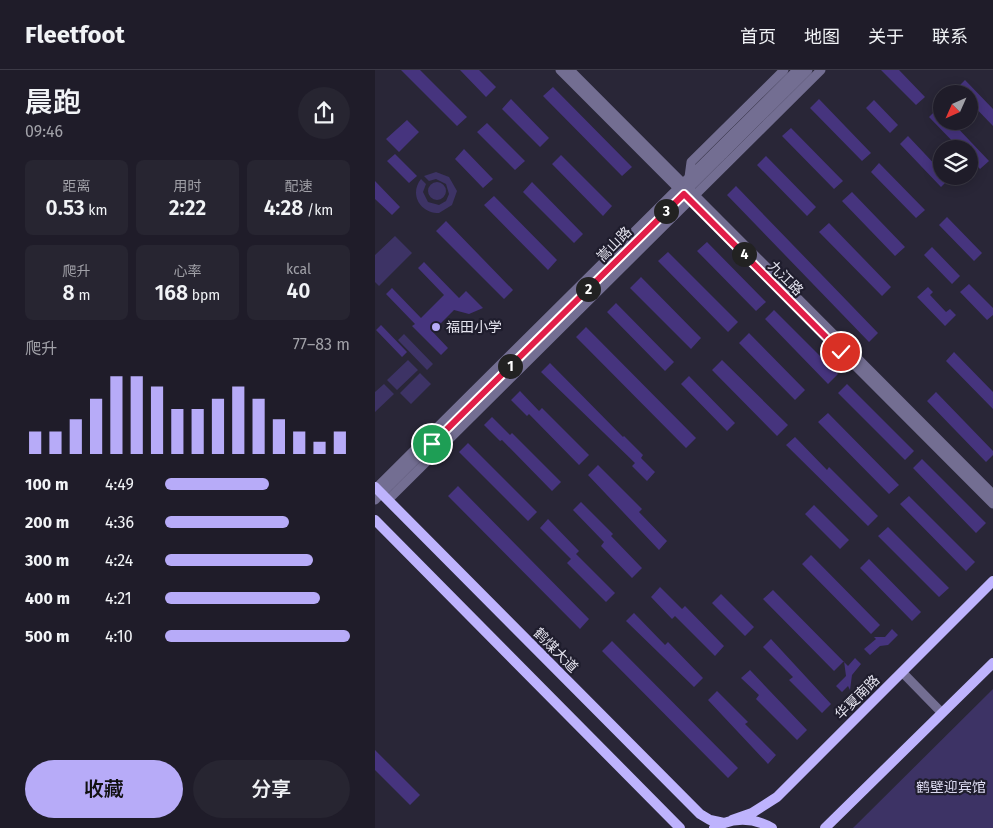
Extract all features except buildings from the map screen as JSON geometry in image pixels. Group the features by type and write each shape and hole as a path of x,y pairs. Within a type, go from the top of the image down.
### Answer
{"main road":[{"name":"鹤煤大道","path":"378,493 701,814 710,820 728,822 750,820 771,828"},
{"path":"375,520 680,828"},
{"name":"华夏南路","path":"728,822 757,810 777,797 993,581"},
{"path":"825,828 993,663"},
{"path":"714,828 728,822"}],"street":[{"name":"九江路","path":"560,70 687,189 993,494"},
{"name":"九江路","path":"571,70 993,504"},
{"path":"687,189 691,162 784,70"},
{"name":"嵩山路","path":"687,189 797,70"},
{"name":"嵩山路","path":"378,493 808,70"},
{"path":"378,493 687,189 821,70"},
{"path":"902,672 942,713"}],"green space":[{"path":"436,172 449,177 457,191 452,205 439,213 426,210 418,202 416,196 421,179 426,184 423,192 428,202 439,205 446,201 449,194 446,184 436,179 429,181 424,176"},
{"path":"437,182 443,185 446,191 443,197 437,200 431,197 428,191 431,185"},
{"path":"395,236 412,253 379,286 375,282 375,255"},
{"path":"404,334 433,364 427,370 398,340"},
{"path":"408,360 418,370 397,390 387,380"},
{"path":"420,373 431,384 411,404 400,393"},
{"path":"384,384 394,394 375,412 375,392"},
{"name":"鹤壁迎宾馆","path":"993,689 993,828 853,828"}],"place":[{"name":"福田小学","path":"436,327"}],"route":[{"path":"432,444 684,194 841,352"}]}
